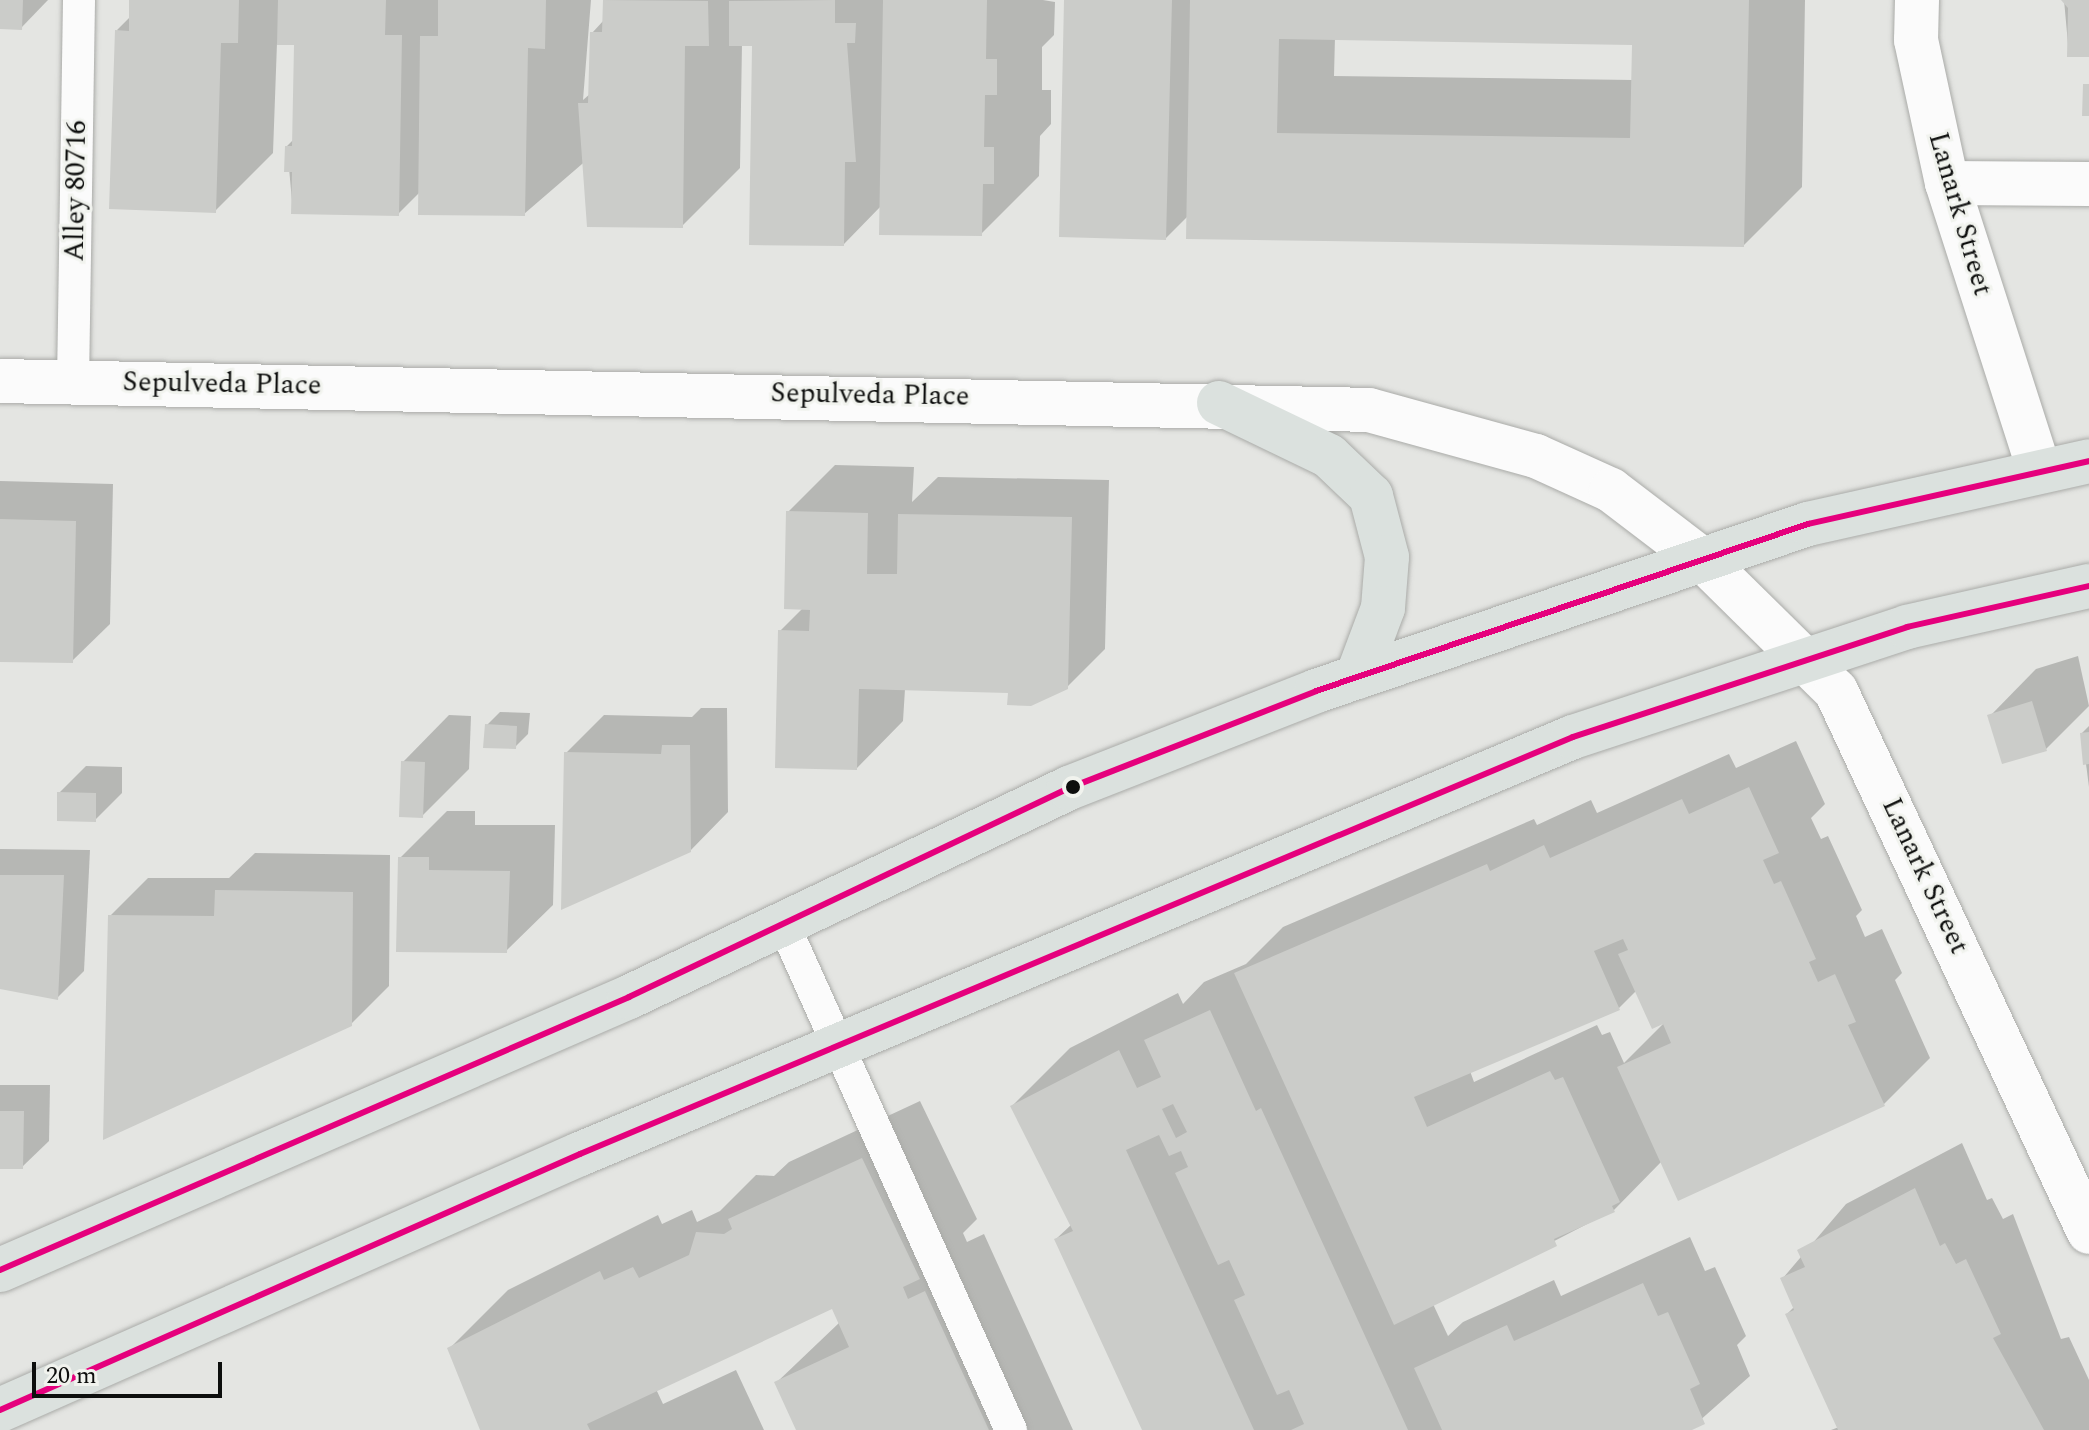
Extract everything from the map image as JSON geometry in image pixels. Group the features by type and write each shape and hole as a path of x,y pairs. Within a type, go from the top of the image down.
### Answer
{"main road":[{"path":"1219,403 1329,456 1371,496 1387,557 1383,608 1357,677"},
{"path":"0,1270 783,923 1069,788 1357,677 1808,524 2089,461"},
{"path":"0,1410 838,1044 1573,737 1907,627 2089,586"}],"street":[{"name":"Lanark Street","path":"1917,0 1916,40 1947,183 2039,470"},
{"path":"1947,183 2089,184"},
{"name":"Sepulveda Place","path":"0,381 1219,403 1369,410 1482,436 1611,490 1703,560"},
{"name":"Lanark Street","path":"1703,560 1836,691 1858,731 2089,1232"}],"lane":[{"name":"Alley 80716","path":"73,382 79,0"},
{"path":"783,923 1011,1430"}],"building":[{"path":"0,0 23,0 22,30 0,29"},
{"path":"129,0 239,0 238,43 221,43 216,213 109,209 115,30 129,31"},
{"path":"278,0 386,0 385,35 402,35 399,216 291,214 292,172 284,172 285,146 292,146 294,45 277,45"},
{"path":"438,0 546,0 545,49 528,48 525,216 418,215 420,36 438,36"},
{"path":"603,0 708,1 709,46 685,46 683,228 587,227 578,103 588,103 590,32 602,32"},
{"path":"835,0 835,23 856,23 855,43 847,43 856,162 845,162 844,246 749,245 752,46 729,46 729,1"},
{"path":"883,0 987,0 986,59 997,59 997,95 985,95 984,147 994,147 994,184 983,184 982,236 879,235"},
{"path":"1064,0 1172,0 1166,240 1059,237"},
{"path":"1190,0 1749,0 1744,247 1186,239","holes":["1279,39 1632,45 1630,138 1277,133"]},
{"path":"2061,0 2089,0 2089,57 2067,57 2068,8"},
{"path":"2083,84 2089,84 2089,116 2082,116"},
{"path":"786,511 868,513 867,574 897,574 898,514 1072,517 1068,689 1031,706 1007,705 1008,693 859,689 857,770 775,768 778,630 809,631 810,610 784,609"},
{"path":"0,519 76,521 73,663 0,662"},
{"path":"2032,701 2047,751 2002,764 1987,715"},
{"path":"485,724 517,726 516,749 483,748"},
{"path":"2089,732 2089,764 2083,765 2080,733"},
{"path":"662,745 690,745 691,852 561,910 564,752 661,754"},
{"path":"401,761 425,762 423,818 399,817"},
{"path":"1749,787 1779,853 1763,860 1774,884 1781,881 1816,959 1809,962 1818,982 1835,974 1856,1022 1848,1025 1885,1106 1678,1201 1617,1067 1671,1043 1663,1024 1652,1029 1618,954 1628,950 1623,939 1594,951 1620,1010 1414,1097 1427,1127 1550,1071 1555,1080 1563,1077 1620,1202 1612,1206 1615,1212 1554,1239 1557,1246 1394,1325 1234,973 1487,864 1490,871 1544,845 1550,858 1682,799 1689,814"},
{"path":"57,792 96,793 96,822 57,821"},
{"path":"398,857 429,857 429,870 510,871 507,953 396,952"},
{"path":"0,875 64,875 58,1000 0,989"},
{"path":"215,890 353,892 352,1026 103,1140 108,915 214,916"},
{"path":"1210,1010 1256,1111 1261,1108 1408,1430 1291,1430 1304,1424 1289,1390 1277,1395 1234,1300 1245,1295 1229,1260 1218,1265 1175,1173 1188,1167 1181,1151 1169,1156 1159,1135 1126,1150 1254,1430 1142,1430 1054,1239 1073,1231 1010,1106 1119,1050 1137,1088 1161,1077 1144,1040","holes":["1173,1104 1187,1132 1176,1138 1162,1109"]},
{"path":"0,1111 24,1111 23,1169 0,1169"},
{"path":"862,1158 920,1279 903,1287 908,1299 925,1291 989,1430 796,1430 774,1382 849,1347 832,1309 587,1424 590,1430 480,1430 447,1348 600,1271 604,1280 633,1267 639,1278 689,1255 696,1232 724,1234 732,1229 728,1219"},
{"path":"1915,1188 1940,1246 1945,1243 1956,1264 1966,1259 2001,1334 1993,1338 2044,1430 1838,1430 1785,1314 1794,1310 1780,1278 1805,1267 1797,1250"},
{"path":"1643,1283 1658,1316 1668,1312 1700,1384 1690,1389 1705,1424 1692,1430 1442,1430 1414,1368 1507,1325 1514,1341"}],"transit line":[{"path":"0,1270 629,997 1069,788 1316,691 1808,524 2089,461"},
{"path":"0,1410 580,1154 1573,737 1907,627 2089,586"}]}
